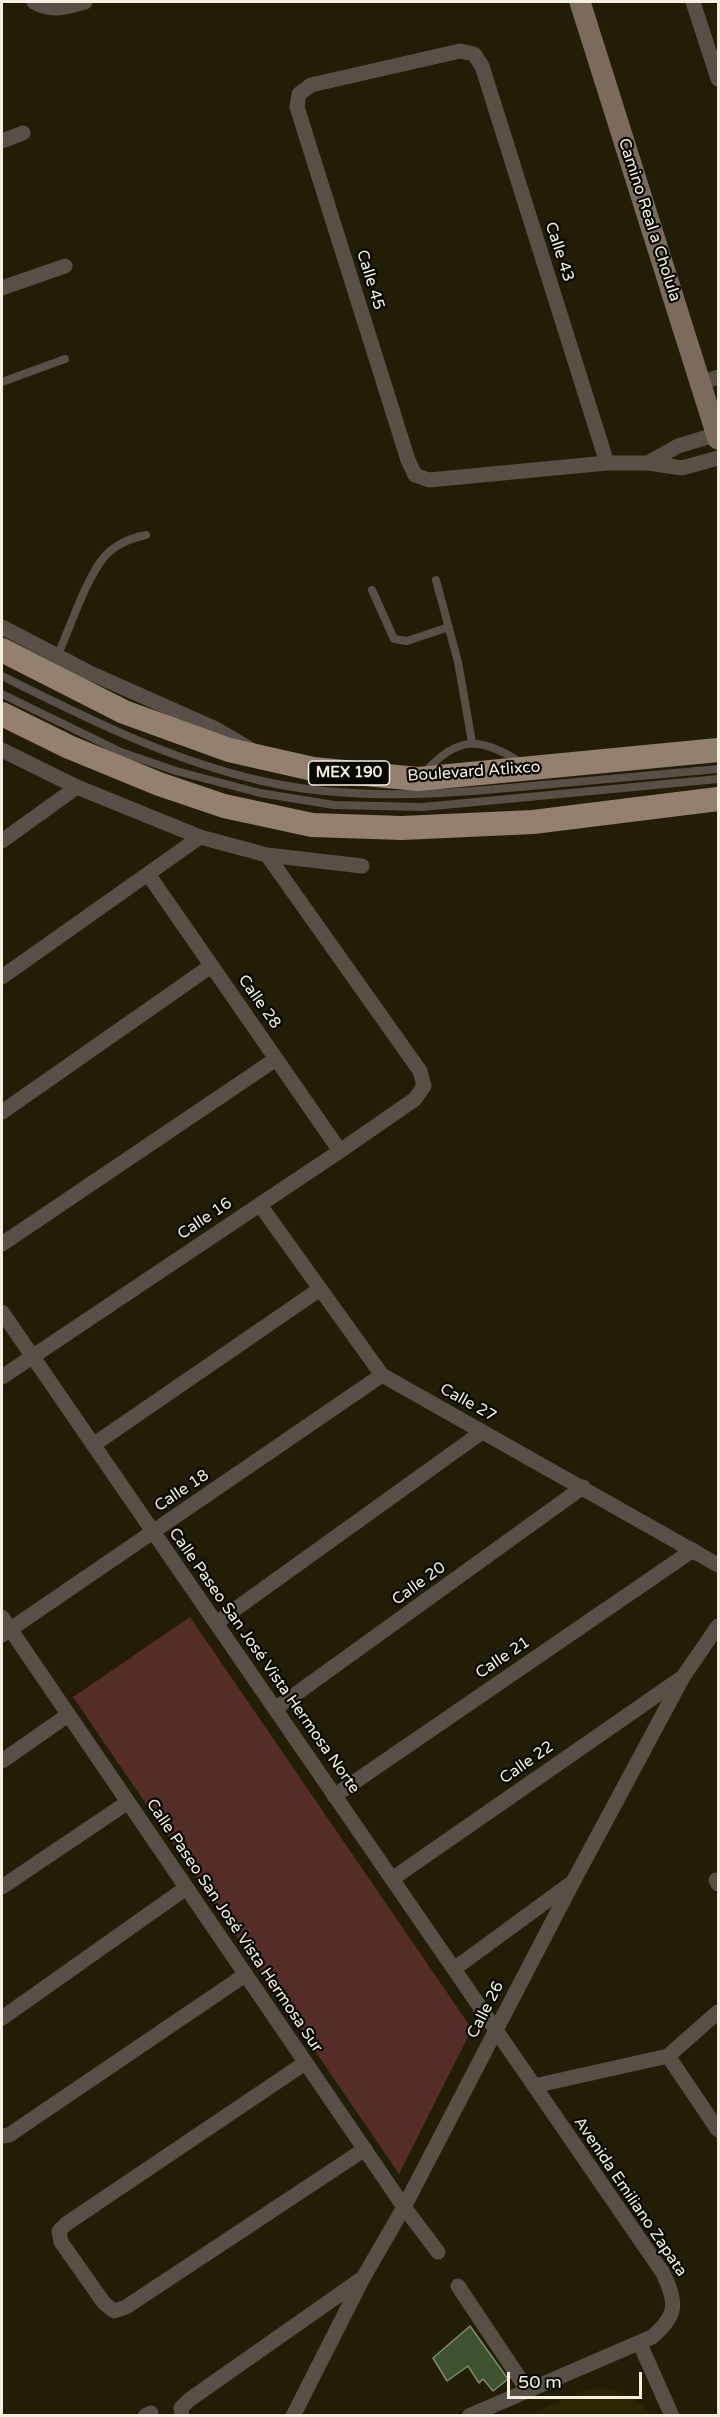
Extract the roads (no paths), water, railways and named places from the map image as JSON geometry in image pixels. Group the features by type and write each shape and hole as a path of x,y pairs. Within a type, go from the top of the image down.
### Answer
{"main road":[{"name":"Camino Real a Cholula","path":"580,2 710,380 718,436"},
{"name":"Boulevard Atlixco","path":"2,650 124,712 229,750 313,769 418,779 718,750"},
{"path":"2,714 69,747 159,784 224,806 312,825 402,828 533,822 718,799"}],"street":[{"path":"34,2 49,9 85,2"},
{"path":"693,2 718,80"},
{"name":"Calle 45","path":"474,54 460,51 311,86 299,94 297,107 408,460 415,475 429,480 607,463"},
{"name":"Calle 43","path":"474,54 482,66 607,463"},
{"path":"2,141 23,133"},
{"path":"2,288 65,266"},
{"path":"648,463 678,446 718,436"},
{"path":"607,463 648,463 682,468 718,458"},
{"path":"2,627 88,672 214,728 271,761"},
{"path":"2,750 76,788 200,837 267,855 362,866"},
{"path":"2,841 76,788"},
{"path":"2,977 200,837"},
{"name":"Calle 16","path":"2,1377 340,1151 415,1099 424,1086 420,1071 267,855"},
{"name":"Calle 28","path":"147,874 340,1151"},
{"path":"2,1112 211,966"},
{"path":"2,1244 276,1059"},
{"name":"Calle 27","path":"260,1205 382,1375 718,1565"},
{"path":"93,1445 320,1289"},
{"name":"Calle Paseo San José Vista Hermosa Norte","path":"2,1312 496,2031"},
{"name":"Calle 18","path":"4,1627 153,1532 382,1375"},
{"path":"216,1623 482,1432"},
{"name":"Calle 20","path":"275,1710 583,1487"},
{"name":"Calle 21","path":"334,1796 693,1550"},
{"name":"Calle 26","path":"293,2415 363,2278 404,2207 682,1677 718,1626"},
{"name":"Calle Paseo San José Vista Hermosa Sur","path":"4,1627 68,1715 404,2207 438,2252"},
{"name":"Calle 22","path":"392,1879 682,1677"},
{"path":"2,1761 68,1715"},
{"path":"2,1887 128,1802"},
{"path":"454,1969 573,1882"},
{"path":"2,2018 186,1888"},
{"path":"2,2136 9,2135 245,1975"},
{"path":"534,2086 668,2056 718,2012"},
{"name":"Avenida Emiliano Zapata","path":"469,2415 640,2344 666,2325 673,2311 672,2292 663,2273 496,2031"},
{"path":"668,2056 718,2130"},
{"path":"305,2062 66,2224 59,2231 61,2242 104,2303 114,2311 126,2307 365,2149"},
{"path":"182,2412 189,2400 363,2278"},
{"path":"458,2286 528,2391"},
{"path":"640,2344 672,2415"}],"lane":[{"path":"2,382 65,359"},
{"path":"57,657 88,586 105,556 130,538 146,536"},
{"path":"436,580 458,662 472,742"},
{"path":"372,590 394,639 407,641 449,627"},
{"path":"2,676 99,724 216,769 301,788 346,794 396,796 444,794 718,768"},
{"path":"2,694 121,752 176,771 260,793 334,805 380,807 454,805 718,779"},
{"path":"418,779 435,760 450,750 472,742 490,745 531,769"}]}
